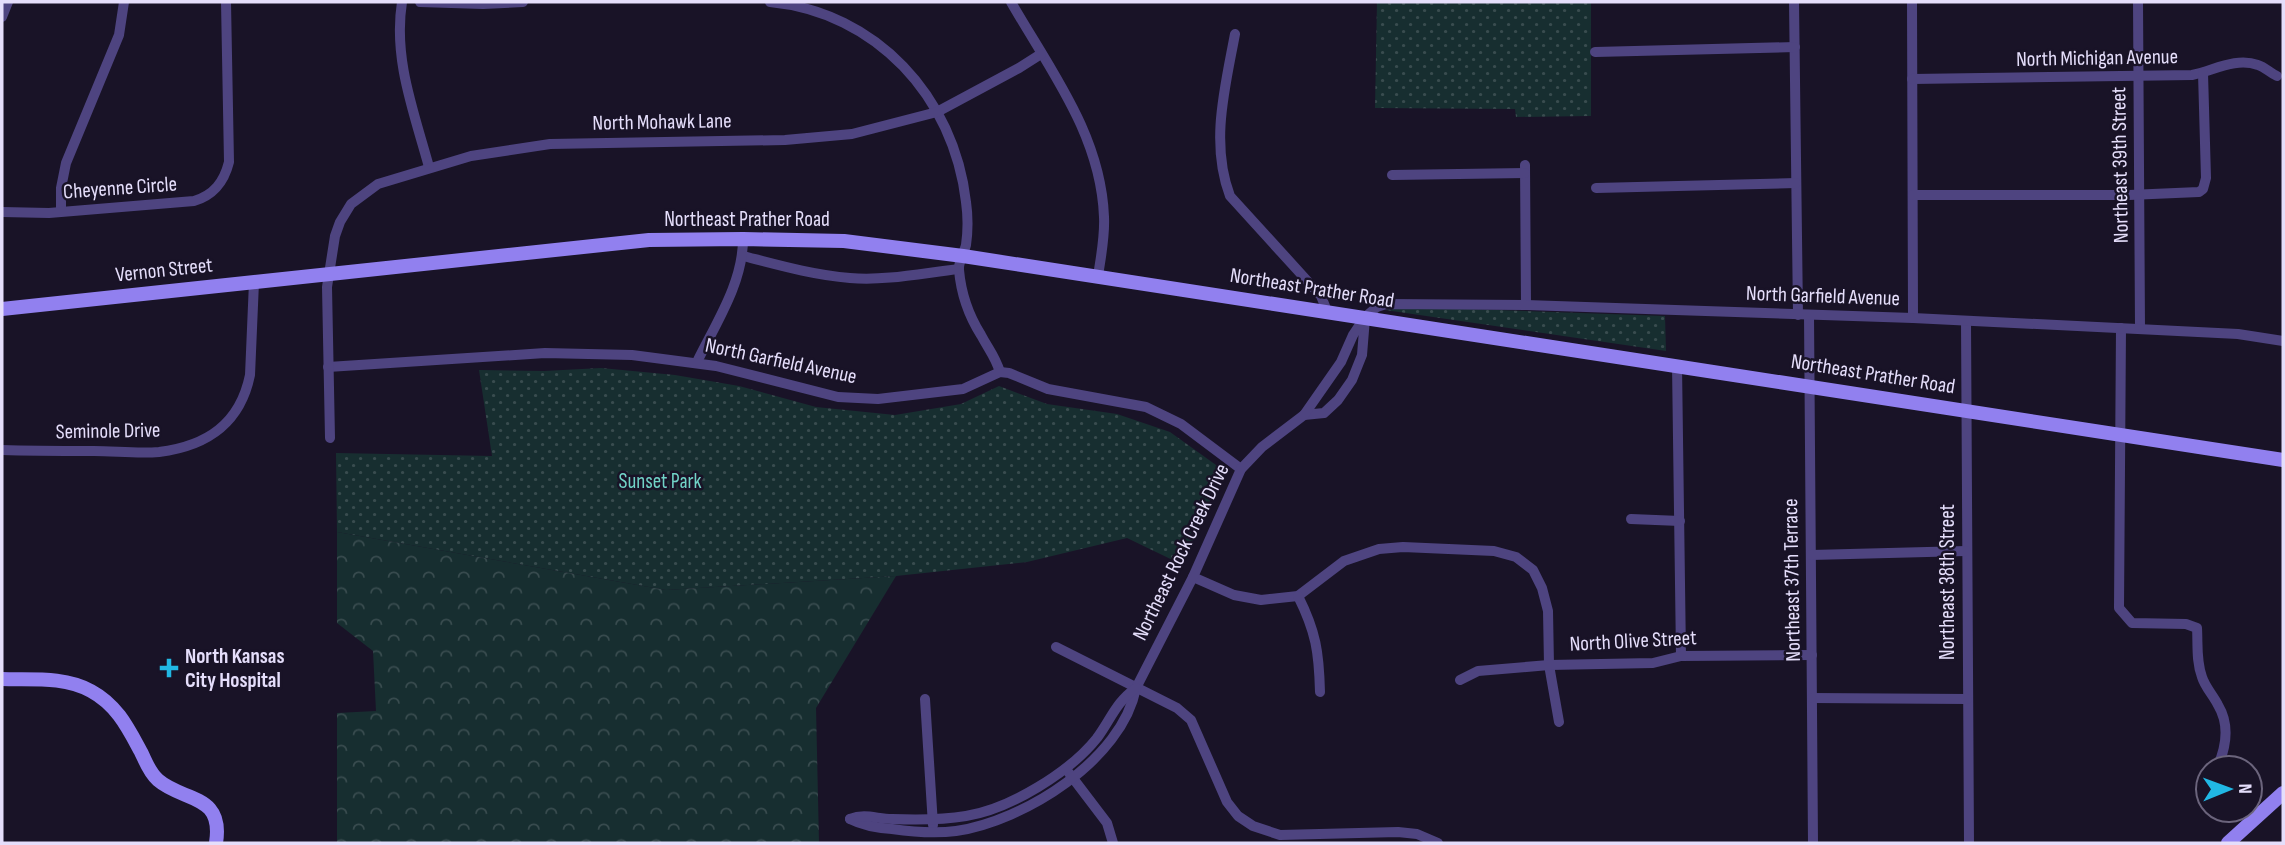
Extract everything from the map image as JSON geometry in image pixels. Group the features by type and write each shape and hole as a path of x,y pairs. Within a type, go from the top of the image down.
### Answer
{"main road":[{"name":"Northeast Prather Road","path":"330,273 649,240 844,241 961,262 1098,276 2283,460"},
{"name":"Vernon Street","path":"2,309 330,273"},
{"path":"2,679 67,682 101,697 128,726 151,772 168,788 197,798 210,810 216,822 216,843"},
{"path":"2228,843 2283,793"}],"street":[{"path":"2,17 8,2"},
{"path":"61,211 61,188 66,163 119,35 124,2"},
{"name":"Cheyenne Circle","path":"2,212 61,211 194,201 209,195 221,183 229,162 226,2"},
{"path":"402,2 399,24 401,63 429,167"},
{"path":"420,2 523,2"},
{"path":"770,2 818,12 869,36 902,62 937,112 955,153 963,180 968,219 961,262 969,313 982,338 995,354 1000,372 1048,389 1154,411 1181,424 1241,469"},
{"path":"1011,2 1083,124 1094,154 1104,219 1098,276"},
{"path":"1794,2 1798,315"},
{"path":"1912,2 1913,318"},
{"name":"Northeast 39th Street","path":"2138,2 2140,328"},
{"path":"1236,34 1221,108 1220,156 1223,177 1230,196 1321,296 1327,311"},
{"path":"1595,52 1795,47"},
{"name":"North Mohawk Lane","path":"330,438 327,287 335,236 351,204 378,184 487,152 550,144 785,140 864,131 937,112 1041,54"},
{"name":"North Michigan Avenue","path":"1912,79 2138,77 2203,73 2222,65 2252,64 2277,76"},
{"path":"1913,195 2140,194 2193,192 2203,189 2206,178 2203,73"},
{"path":"1392,175 1525,169 1526,305"},
{"path":"1596,188 1796,183"},
{"path":"696,362 734,284 743,256 743,239"},
{"path":"743,256 776,266 850,278 873,278 961,262"},
{"name":"Seminole Drive","path":"2,450 156,452 189,445 219,431 237,411 248,387 254,282"},
{"name":"North Garfield Avenue","path":"1365,317 1377,307 1399,302 1526,305 2140,328 2238,334 2283,341"},
{"name":"Northeast 37th Terrace","path":"1809,315 1813,843"},
{"name":"Northeast Rock Creek Drive","path":"1136,688 1122,698 1086,751 1031,791 1001,806 968,816 885,819 860,815 850,819 864,826 919,833 956,831 1018,812 1058,789 1100,753 1133,701 1136,688 1193,577 1241,469 1262,447 1304,415 1336,370 1365,317"},
{"name":"Northeast Rock Creek Drive","path":"1304,415 1324,413 1338,400 1352,380 1362,355 1365,317"},
{"name":"Northeast 38th Street","path":"1966,321 1969,843"},
{"path":"2121,328 2119,608 2132,623 2186,624 2197,628 2198,666 2202,680 2221,710 2225,722 2221,754"},
{"name":"North Garfield Avenue","path":"328,367 580,352 632,355 696,362 819,393 856,399 963,389 1000,372"},
{"path":"1677,365 1681,656"},
{"path":"1631,519 1680,521"},
{"path":"1193,577 1234,595 1261,600 1298,596 1344,561 1379,549 1403,547 1494,551 1516,557 1533,570 1542,588 1548,611 1549,665 1559,722"},
{"path":"1811,555 1966,551"},
{"path":"1298,596 1312,624 1319,653 1320,692"},
{"path":"1056,647 1177,708 1191,720 1227,802 1238,816 1253,826 1280,835 1408,833 1438,843"},
{"name":"North Olive Street","path":"1460,680 1478,671 1549,665 1653,663 1681,656 1812,655"},
{"path":"1812,698 1967,699"},
{"path":"925,699 934,832"},
{"path":"1064,768 1107,823 1113,843"}],"green space":[{"path":"1377,2 1591,2 1591,116 1516,117 1515,109 1375,108"},
{"path":"1410,307 1665,316 1666,351 1385,310"},
{"name":"Sunset Park","path":"601,368 675,375 739,386 816,407 895,415 961,404 999,386 1047,404 1117,414 1170,432 1223,470 1183,565 1127,538 1027,562 896,576 666,590 337,532 336,453 492,456 479,370"},
{"path":"337,532 666,590 896,576 816,708 819,843 337,843 337,713 376,711 373,651 337,623"}],"place":[{"name":"North Kansas City Hospital","path":"169,668"}]}
